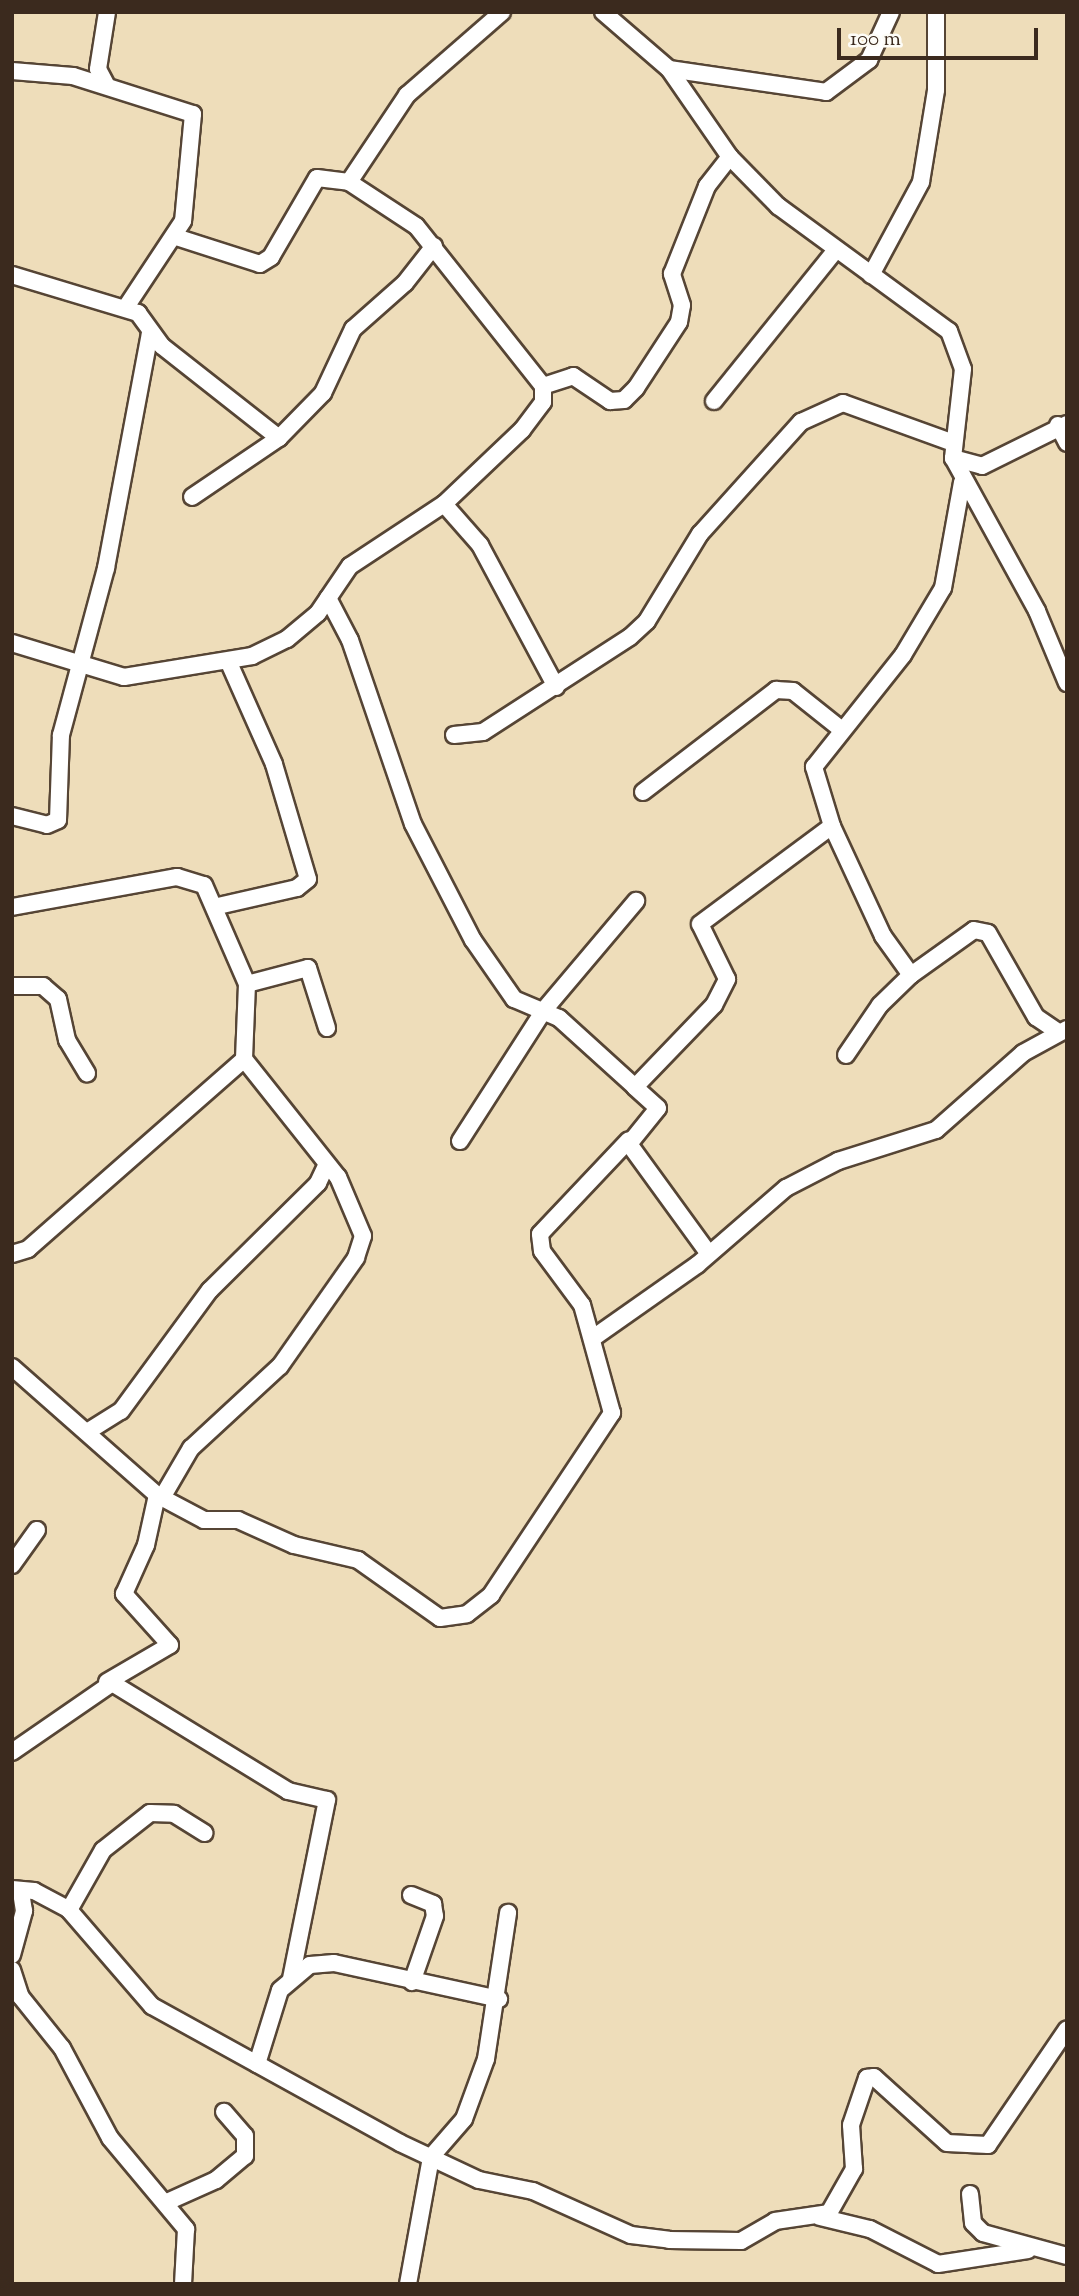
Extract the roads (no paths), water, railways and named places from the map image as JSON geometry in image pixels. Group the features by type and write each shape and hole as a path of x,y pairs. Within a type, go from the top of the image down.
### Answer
{"street":[{"path":"107,12 98,69 107,86"},
{"path":"349,183 407,95 502,12"},
{"path":"603,12 669,69 730,158 836,250 949,331 959,348 963,369 952,450 962,481 1037,611 1067,683"},
{"path":"669,69 826,92 869,60 893,12"},
{"path":"872,275 921,182 936,90 936,12"},
{"path":"81,78 98,69"},
{"path":"12,71 81,78 186,107 195,117 189,197 176,237 126,307"},
{"path":"542,386 573,376 610,401 624,400 636,388 678,322 682,305 672,274 707,186 730,158"},
{"path":"12,643 77,665 124,677 229,663 287,639 328,598 350,566 444,504 522,430 543,402 542,386 434,246 349,183 317,177 271,257 260,264 176,237"},
{"path":"192,497 279,438 323,393 353,329 434,246"},
{"path":"714,401 836,250"},
{"path":"12,275 126,307 140,316 150,334 279,438"},
{"path":"12,816 47,824 58,820 60,742 77,665 107,568 150,334"},
{"path":"454,735 483,732 556,687 647,621 700,534 801,422 843,402 982,466 1062,424 1067,443"},
{"path":"911,975 883,936 832,826 814,767 903,655 943,588 962,481"},
{"path":"444,504 480,545 556,687"},
{"path":"12,1367 160,1495 204,1520 238,1520 294,1545 358,1560 440,1618 467,1614 491,1595 611,1413 582,1305 542,1251 540,1234 658,1108 544,1010 513,999 442,887 351,640 328,598"},
{"path":"218,906 297,888 308,879 274,764 229,663"},
{"path":"643,792 776,690 793,691 842,730"},
{"path":"635,1087 713,1005 727,979 700,924 832,826"},
{"path":"12,907 177,877 204,885 218,906 247,984 244,1059 325,1168 338,1177 356,1209 363,1236 356,1258 280,1366 191,1448 160,1495 146,1545 124,1594 170,1645 107,1682 12,1752"},
{"path":"460,1141 544,1010 636,901"},
{"path":"846,1055 873,1014 911,975 967,933 981,930 1020,981 1036,1017 1062,1030"},
{"path":"247,984 308,968 327,1028"},
{"path":"12,986 43,986 58,999 67,1040 87,1073"},
{"path":"593,1338 709,1254 786,1188 838,1161 936,1130 1023,1053 1062,1030"},
{"path":"12,1254 28,1249 244,1059"},
{"path":"629,1140 709,1254"},
{"path":"87,1432 121,1411 210,1290 318,1183 325,1168"},
{"path":"12,1565 37,1530"},
{"path":"107,1682 230,1750 288,1790 327,1800 291,1978"},
{"path":"69,1910 103,1850 150,1813 174,1814 205,1833"},
{"path":"12,1955 24,1911 17,1890 34,1891 69,1910 152,2006 431,2157 479,2180 533,2191 631,2235 741,2241 775,2221 820,2217 870,2229 938,2264 1028,2250"},
{"path":"411,1895 433,1904 435,1916 412,1982"},
{"path":"408,2284 431,2157 464,2119 499,1999 508,1913"},
{"path":"257,2064 280,1990 291,1978 310,1965 334,1963 499,1999"},
{"path":"12,1970 19,2005 62,2048 110,2138 167,2203 190,2241 183,2284"},
{"path":"820,2217 829,2213 853,2169 851,2124 867,2078 874,2077 947,2143 988,2145 1067,2029"},
{"path":"167,2203 216,2180 245,2156 246,2136 224,2112"},
{"path":"970,2194 977,2230 1028,2250 1067,2256"}]}
